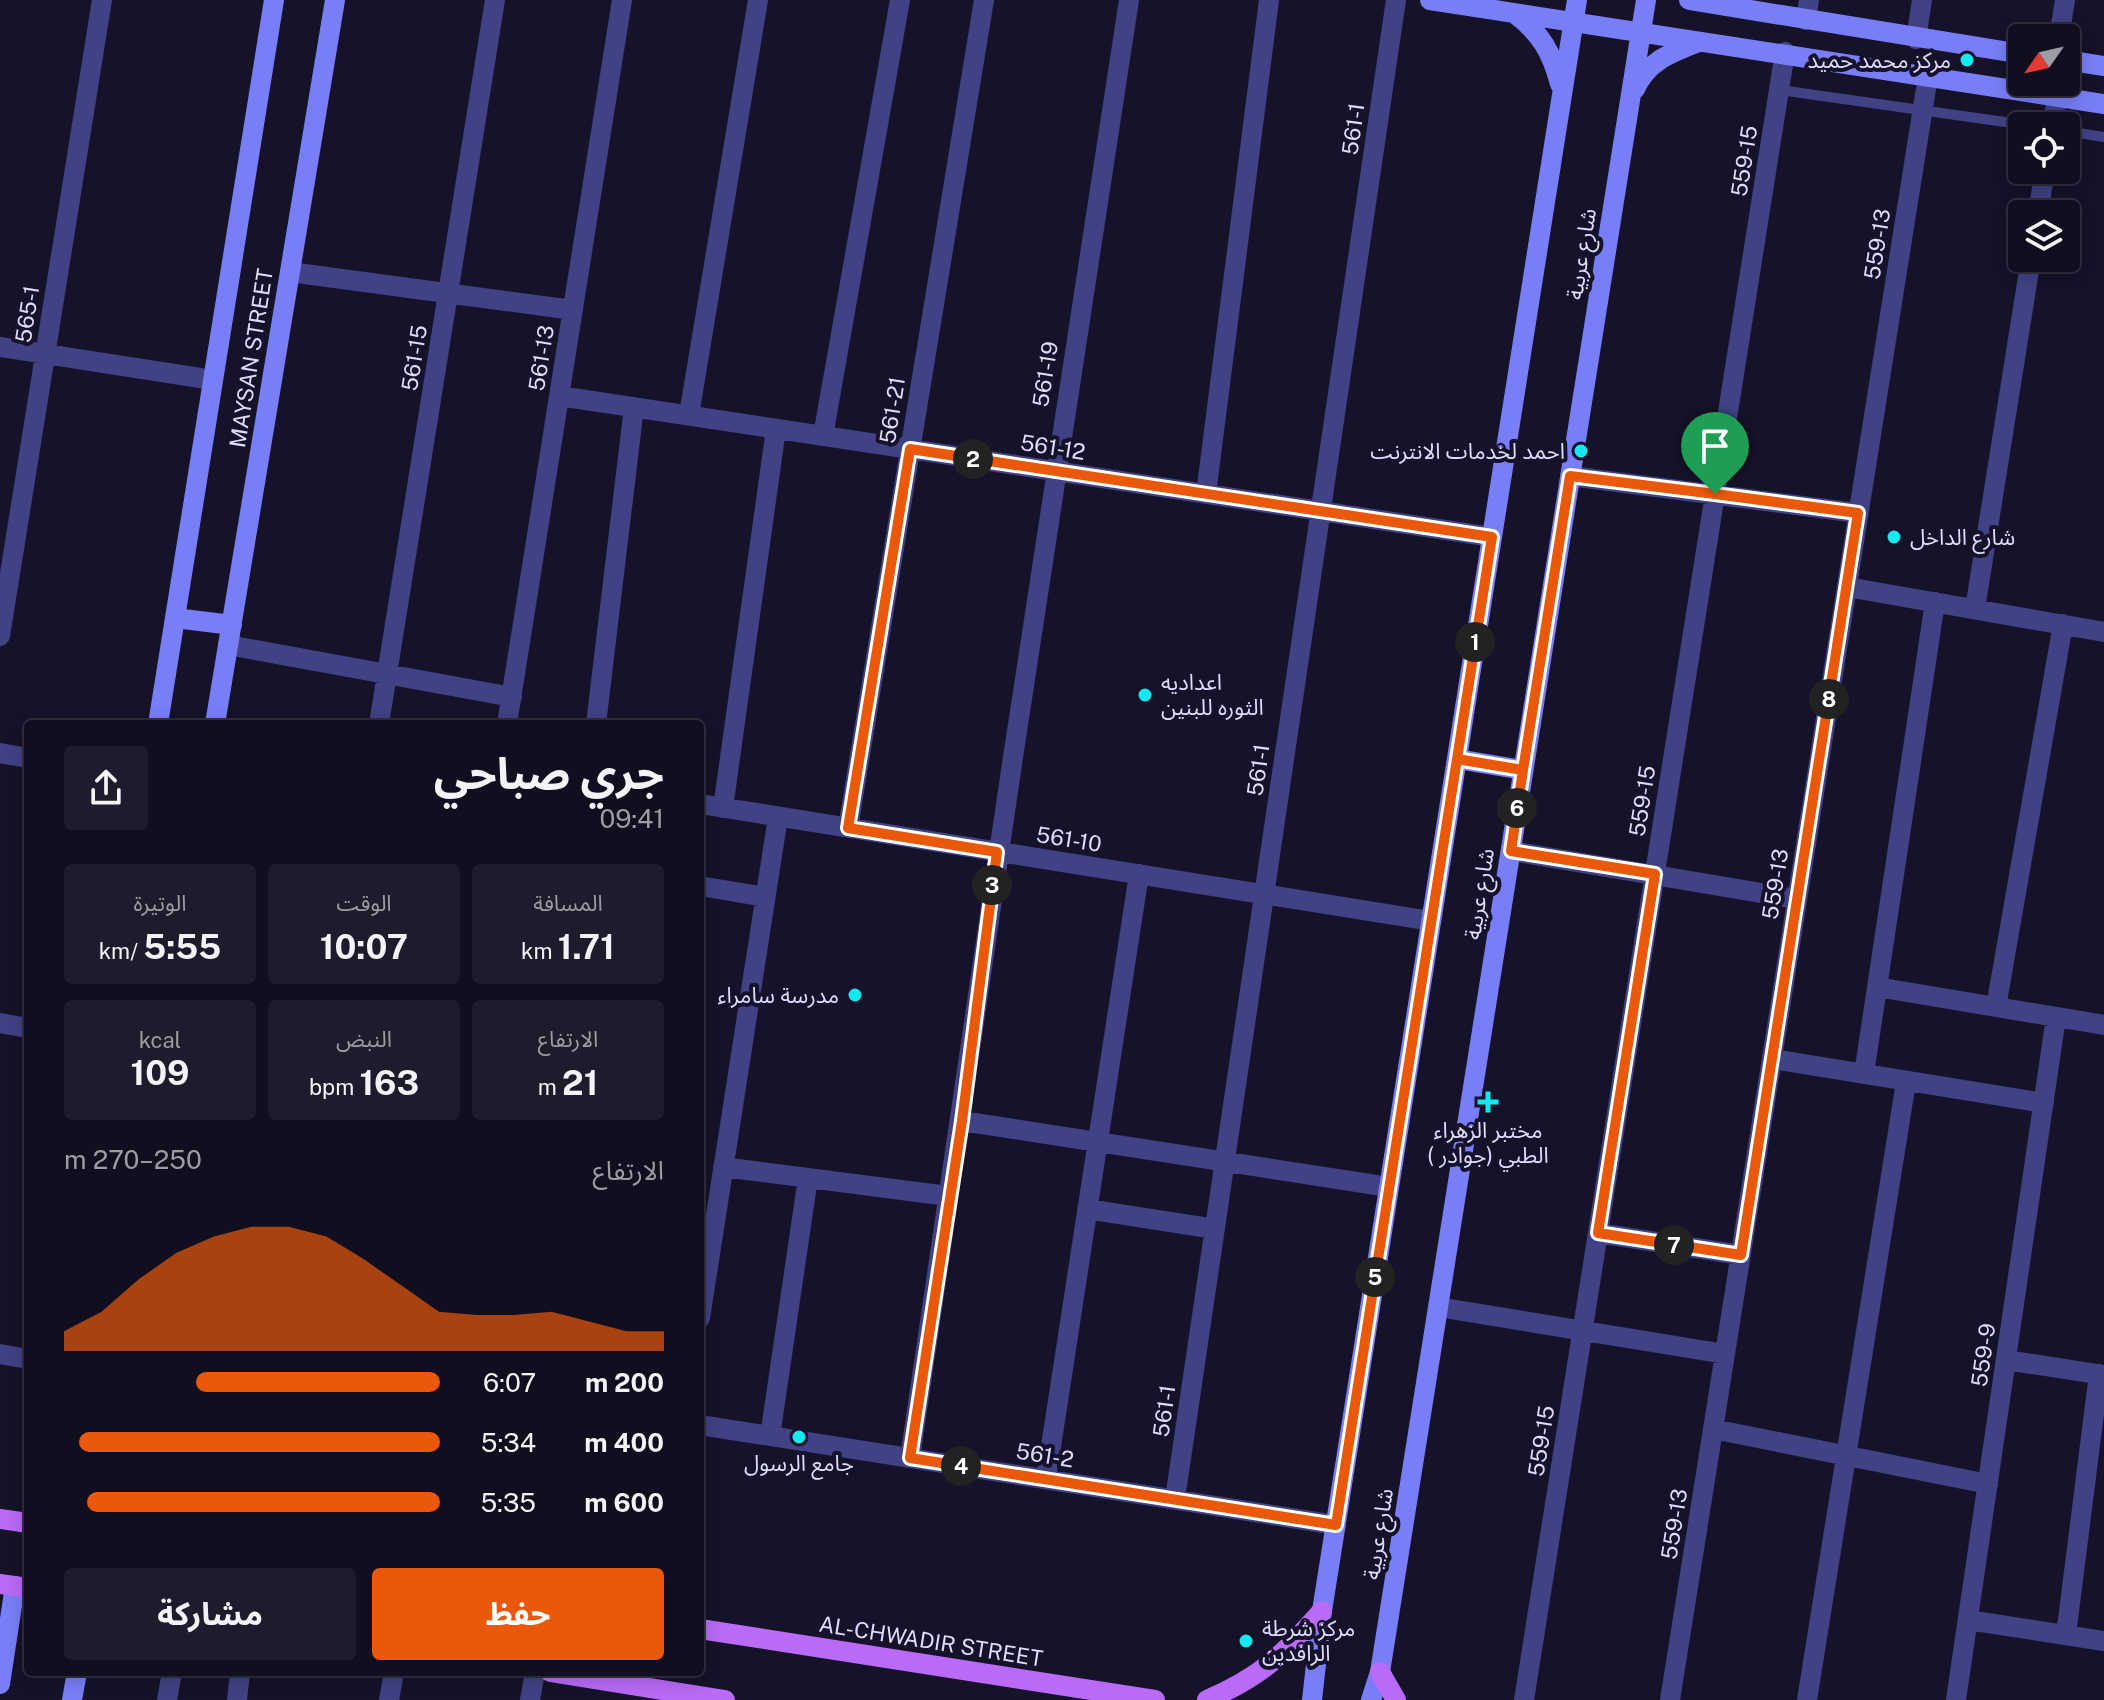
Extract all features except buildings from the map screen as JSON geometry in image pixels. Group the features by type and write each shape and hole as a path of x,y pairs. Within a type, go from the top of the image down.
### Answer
{"main road":[{"name":"MAYSAN STREET","path":"159,720 274,0"},
{"name":"MAYSAN STREET","path":"216,720 335,0"},
{"path":"1430,0 1640,34 1785,52 2104,104"},
{"name":"شارع عربية","path":"1312,1700 1322,1611 1577,0"},
{"name":"شارع عربية","path":"1371,1700 1380,1672 1646,0"},
{"path":"1694,0 1808,10 1916,39 2008,52"},
{"path":"1514,13 1533,27 1552,53 1562,94"},
{"path":"1630,100 1643,71 1668,54 1701,41"},
{"path":"2080,62 2104,66"},
{"path":"175,618 230,635"},
{"path":"1457,759 1523,770"},
{"path":"0,1519 24,1522"},
{"path":"0,1684 14,1586"},
{"path":"1207,1700 1248,1682 1274,1663 1322,1611"},
{"name":"AL-CHWADIR STREET","path":"704,1630 1155,1700"},
{"path":"1380,1672 1396,1700"},
{"path":"72,1700 76,1676"},
{"path":"597,1676 621,1678 682,1696 725,1700"}],"street":[{"name":"565-1","path":"0,636 102,0"},
{"name":"561-15","path":"380,720 495,0"},
{"name":"561-13","path":"508,720 622,0"},
{"path":"689,415 758,0"},
{"path":"823,436 900,0"},
{"name":"561-21","path":"848,828 984,0"},
{"name":"561-19","path":"910,1458 962,1121 997,852 1054,471 1129,0"},
{"path":"1206,494 1269,0"},
{"name":"561-1","path":"1175,1499 1396,0"},
{"path":"1916,39 1922,0"},
{"path":"2061,24 2065,0"},
{"name":"559-15","path":"1524,1700 1785,52"},
{"name":"559-13","path":"1670,1700 1928,76"},
{"path":"2055,112 2057,97"},
{"path":"290,272 573,310"},
{"path":"1975,609 2029,272"},
{"path":"0,347 213,380"},
{"name":"561-12","path":"559,396 1492,537"},
{"path":"596,720 634,407"},
{"path":"723,808 776,429"},
{"path":"1570,476 1858,513"},
{"path":"1847,587 2104,632"},
{"path":"1864,1074 1935,602"},
{"path":"1996,1007 2063,624"},
{"path":"230,635 387,674 512,697"},
{"path":"0,753 24,757"},
{"name":"561-10","path":"704,805 1431,921"},
{"path":"704,1271 778,817"},
{"path":"1511,851 1797,899"},
{"path":"1046,1479 1139,874"},
{"path":"704,887 765,897"},
{"path":"1877,987 2104,1025"},
{"name":"559-9","path":"1956,1700 2056,1017"},
{"path":"0,1023 24,1027"},
{"path":"1772,1059 2044,1103"},
{"path":"1807,1700 1906,1082"},
{"path":"962,1121 1389,1187"},
{"path":"723,1167 948,1196"},
{"path":"770,1436 808,1178"},
{"path":"1087,1209 1215,1229"},
{"path":"1598,1233 1741,1255"},
{"path":"1438,1307 1725,1354"},
{"path":"0,1354 24,1358"},
{"path":"2006,1360 2102,1375 2066,1635"},
{"name":"561-2","path":"704,1426 1336,1525"},
{"path":"1713,1429 1988,1484"},
{"path":"1968,1620 2104,1641"},
{"path":"167,1700 171,1676"},
{"path":"237,1700 240,1676"},
{"path":"389,1700 393,1676"},
{"path":"530,1700 534,1676"}],"lane":[{"path":"1780,90 2008,123"},
{"path":"2080,133 2104,137"}],"place":[{"name":"مركز محمد حميد","path":"1967,60"},
{"name":"احمد لخدمات الانترنت","path":"1581,451"},
{"name":"شارع الداخل","path":"1894,537"},
{"name":"اعداديه الثوره للبنين","path":"1145,695"},
{"name":"مدرسة سامراء","path":"855,995"},
{"name":"مختبر الزهراء الطبي (جوادر )","path":"1488,1102"},
{"name":"جامع الرسول","path":"799,1437"},
{"name":"مركز شرطة الرافدين","path":"1246,1641"}],"route":[{"path":"1715,494 1570,476 1523,770 1457,759 1492,537 910,449 848,828 997,852 962,1121 910,1458 1336,1525 1457,759 1523,770 1511,851 1655,874 1598,1233 1741,1255 1858,513 1715,494"}]}
